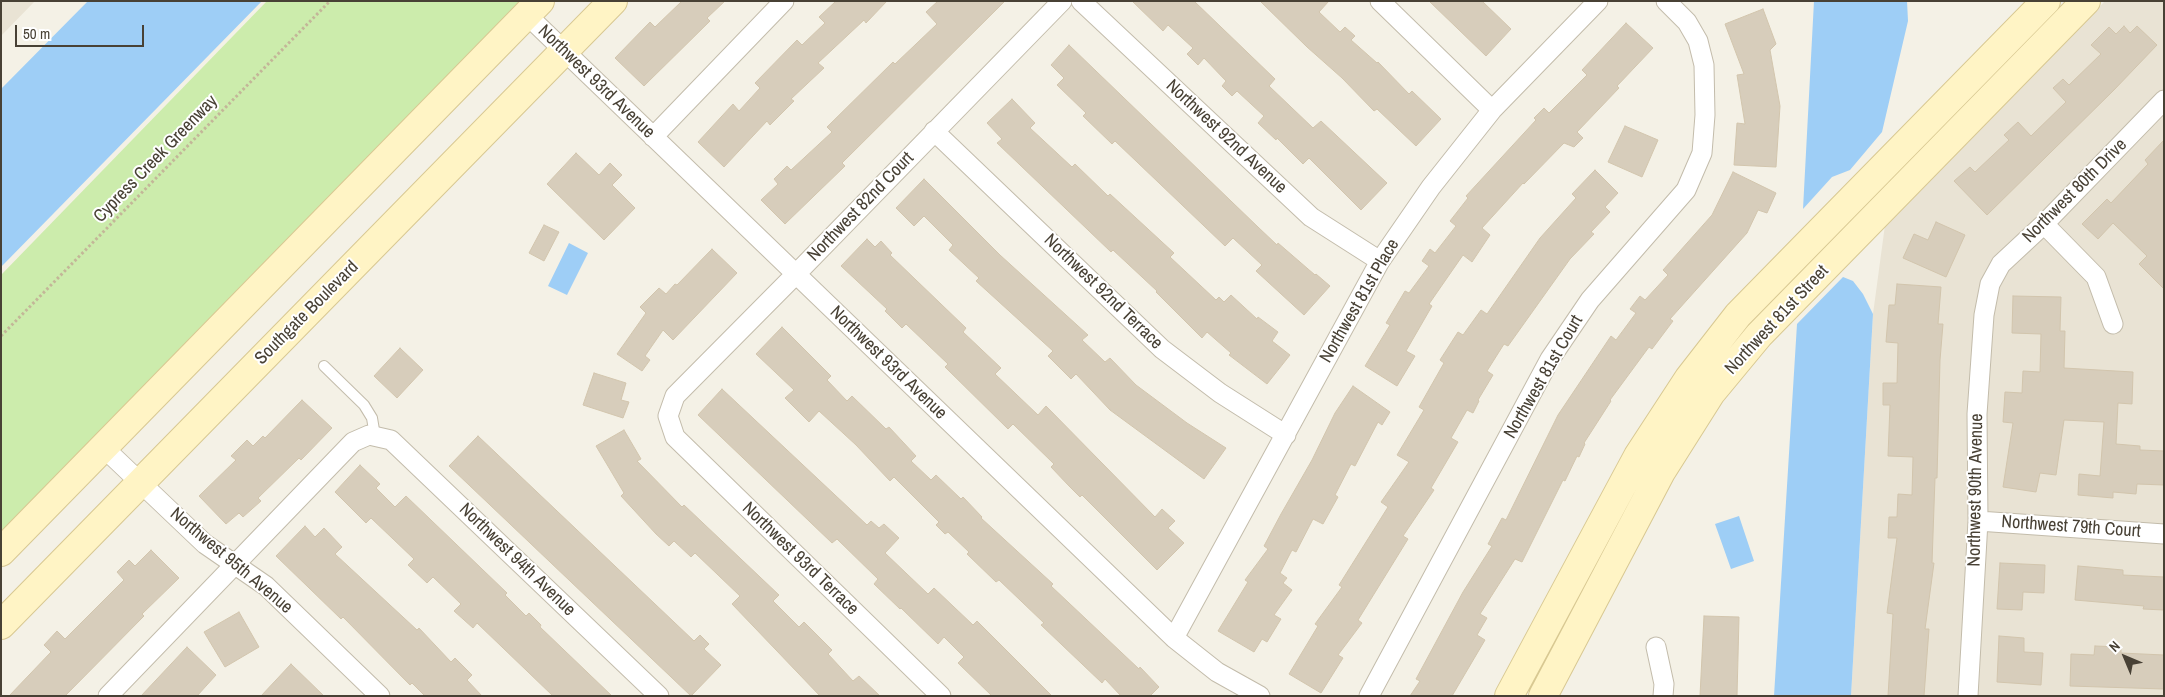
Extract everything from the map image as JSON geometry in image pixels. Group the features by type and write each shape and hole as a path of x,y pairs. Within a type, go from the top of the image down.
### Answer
{"street":[{"name":"Southgate Boulevard","path":"1,624 613,1"},
{"path":"653,137 784,1"},
{"name":"Northwest 82nd Court","path":"668,416 675,396 1062,1"},
{"name":"Northwest 92nd Avenue","path":"1081,1 1311,217 1380,261"},
{"path":"1380,1 1492,110"},
{"name":"Northwest 81st Place","path":"1174,638 1380,261 1431,187 1492,110 1598,1"},
{"name":"Northwest 81st Court","path":"1370,696 1550,359 1590,300 1686,190 1702,153 1705,115 1704,65 1698,41 1687,22 1666,1"},
{"name":"Northwest 81st Street","path":"1509,696 1638,456 1690,378 1738,315 2046,1"},
{"name":"Northwest 81st Street","path":"1542,696 1661,472 1711,393 1759,335 2086,1"},
{"name":"Northwest 93rd Avenue","path":"533,8 564,52 1174,638 1217,672 1260,696"},
{"path":"1,552 533,8"},
{"name":"Northwest 80th Drive","path":"1990,284 2002,264 2044,224 2164,100"},
{"name":"Northwest 92nd Terrace","path":"934,131 1162,348 1220,393 1286,435"},
{"path":"2044,224 2096,277 2114,324"},
{"name":"Northwest 90th Avenue","path":"1968,696 1978,521 1977,414 1984,315 1990,284"},
{"name":"Northwest 93rd Terrace","path":"668,416 675,437 941,696"},
{"path":"108,696 353,442 372,435"},
{"name":"Northwest 94th Avenue","path":"372,435 391,440 659,696"},
{"name":"Northwest 95th Avenue","path":"103,447 205,544 266,586 380,696"},
{"name":"Northwest 79th Court","path":"1978,521 2164,534"},
{"path":"1656,647 1664,684 1663,696"}],"lane":[{"path":"324,366 364,405 372,418 372,435"}],"path":[{"name":"Cypress Creek Greenway","path":"1,336 330,1"}],"shaded area":[{"path":"1,1 35,1 1,36"},
{"path":"2105,1 2164,1 2164,696 1851,696 1873,314 1885,225"}],"green space":[{"path":"267,1 521,1 1,535 1,275"}],"water":[{"path":"88,1 262,1 1,267 1,89"},
{"path":"1814,1 1907,1 1908,21 1882,132 1850,170 1832,177 1803,209"},
{"path":"569,243 588,253 567,295 548,286"},
{"path":"1843,277 1853,281 1863,294 1873,314 1851,696 1774,696 1797,324"},
{"path":"1739,516 1754,561 1731,569 1715,524"}],"building":[{"path":"682,1 725,1 707,18 710,21 644,86 615,58 650,22 655,27"},
{"path":"836,1 887,1 866,23 864,20 818,63 824,68 791,99 794,101 770,125 767,121 724,167 698,142 733,104 739,111 760,88 755,83 797,40 802,45 825,23 819,17"},
{"path":"938,1 1005,1 842,163 845,166 785,224 761,200 778,184 774,179 787,166 791,170 832,132 827,127 893,62 895,64 937,24 926,12"},
{"path":"1132,1 1194,1 1275,79 1269,86 1313,128 1321,121 1387,183 1361,210 1309,158 1303,164 1277,138 1276,140 1258,123 1264,116 1237,91 1232,96 1222,86 1226,81 1204,58 1198,65 1187,54 1193,48 1168,25 1163,31"},
{"path":"1260,1 1329,1 1319,12 1340,32 1345,27 1355,36 1351,40 1378,62 1409,94 1412,91 1441,119 1416,146 1377,109 1374,111 1342,78"},
{"path":"1429,1 1482,1 1511,29 1486,56"},
{"path":"1763,9 1776,44 1770,50 1780,106 1776,167 1734,165 1737,123 1745,124 1737,75 1744,74 1725,24"},
{"path":"1626,23 1653,48 1617,86 1619,88 1577,132 1583,138 1574,147 1564,143 1523,183 1482,228 1490,235 1472,262 1463,255 1429,304 1432,306 1406,351 1415,356 1397,386 1365,366 1390,325 1386,323 1405,291 1409,293 1429,266 1422,261 1430,249 1435,253 1456,226 1450,221 1468,198 1466,196 1536,120 1534,118 1544,108 1549,113 1587,75 1582,70"},
{"path":"2124,26 2130,33 2137,26 2157,45 1987,215 1954,181 1970,167 1975,172 2009,140 2004,135 2018,122 2031,136 2066,102 2053,88 2063,79 2069,85 2101,54 2091,45 2109,27 2116,34"},
{"path":"1069,45 1277,245 1278,243 1330,286 1304,315 1256,271 1262,265 1233,238 1225,246 1115,141 1112,144 1083,116 1086,113 1057,85 1064,78 1051,65"},
{"path":"1012,99 1035,123 1030,128 1072,167 1075,164 1108,196 1110,194 1174,253 1170,257 1216,300 1219,297 1224,302 1231,295 1257,319 1258,317 1278,332 1272,341 1290,355 1267,384 1229,355 1231,353 1207,332 1202,338 1157,291 1113,250 1111,252 997,143 1002,139 987,123"},
{"path":"1625,126 1658,140 1642,177 1608,162"},
{"path":"2164,140 2164,289 2139,264 2147,256 2113,223 2098,239 2082,224 2107,199 2111,203 2148,164 2145,160"},
{"path":"576,153 599,175 610,163 622,175 612,185 635,208 604,240 547,184"},
{"path":"1595,170 1618,193 1605,207 1610,212 1591,232 1594,234 1570,259 1508,346 1504,344 1487,371 1493,375 1478,400 1473,413 1467,410 1451,438 1458,442 1431,488 1434,490 1403,536 1408,539 1358,620 1362,623 1338,655 1343,658 1321,693 1289,674 1318,626 1315,624 1342,587 1339,585 1388,507 1381,502 1409,462 1397,455 1424,410 1419,407 1444,363 1440,360 1458,332 1463,335 1481,310 1487,314 1540,238 1576,198 1572,194"},
{"path":"1733,172 1776,193 1767,213 1758,210 1747,233 1670,319 1673,321 1652,349 1649,347 1610,400 1584,443 1579,457 1577,456 1565,481 1563,480 1522,562 1515,559 1480,614 1487,618 1477,635 1485,640 1452,696 1410,696 1420,681 1416,679 1463,592 1492,546 1488,544 1502,518 1506,520 1558,415 1611,336 1616,340 1636,313 1630,309 1640,296 1645,300 1668,275 1663,270 1712,215"},
{"path":"924,179 1000,255 1088,335 1082,340 1105,362 1110,358 1136,385 1187,423 1226,448 1204,479 1110,410 1076,374 1071,379 1048,356 1053,351 976,281 979,278 949,250 953,245 924,216 914,226 896,208"},
{"path":"1936,222 1965,235 1946,277 1903,258 1914,234 1928,240"},
{"path":"544,225 559,232 544,261 529,253"},
{"path":"867,239 875,247 881,241 892,253 890,255 966,328 963,332 1001,368 995,374 1038,415 1046,406 1155,517 1162,509 1175,521 1168,528 1184,543 1157,570 1082,495 1080,497 1069,486 1051,467 1054,464 1013,424 1008,429 945,367 948,364 906,324 902,328 885,311 887,309 841,266"},
{"path":"712,249 737,273 673,340 663,330 645,356 650,360 642,371 617,354 646,313 640,307 659,288 666,294"},
{"path":"1897,284 1941,287 1938,324 1943,324 1940,360 1937,478 1935,478 1932,563 1934,563 1925,629 1929,629 1924,696 1888,696 1893,614 1887,613 1897,538 1888,538 1889,517 1897,517 1898,494 1912,495 1913,457 1888,456 1890,405 1883,405 1883,383 1897,383 1898,343 1886,342 1889,305 1895,305"},
{"path":"2013,296 2061,297 2060,331 2065,331 2064,368 2133,372 2132,404 2118,403 2116,444 2140,446 2140,450 2164,451 2164,485 2137,484 2136,494 2113,492 2113,498 2078,495 2079,474 2100,476 2104,422 2064,420 2056,475 2040,473 2036,492 2003,487 2013,423 2003,422 2005,392 2022,393 2023,371 2040,372 2041,334 2012,333"},
{"path":"782,327 831,376 827,380 847,401 852,396 886,429 889,427 916,456 911,461 931,480 936,475 961,499 963,497 981,518 1053,584 1051,586 1139,669 1140,667 1159,687 1150,696 1121,696 1105,679 1102,683 1041,625 1044,623 999,580 996,582 967,554 969,552 948,532 945,534 936,525 939,522 894,477 890,481 856,445 819,411 809,422 785,398 794,390 756,354"},
{"path":"400,348 423,370 397,398 374,376"},
{"path":"594,373 626,383 621,400 629,402 623,418 583,405"},
{"path":"1353,386 1390,412 1382,425 1378,422 1355,466 1351,464 1335,495 1338,497 1323,524 1313,519 1296,552 1292,550 1280,573 1287,578 1283,583 1292,590 1274,615 1281,619 1267,642 1262,639 1254,652 1218,631 1248,582 1245,580 1268,549 1264,546 1312,460 1335,413"},
{"path":"722,389 867,525 871,521 879,528 884,524 899,538 885,553 928,594 934,588 973,625 977,621 1052,696 992,696 958,663 964,657 944,637 938,644 874,584 878,579 837,539 832,543 698,415"},
{"path":"302,400 332,428 301,460 299,458 258,498 261,501 243,517 239,513 226,524 199,496 236,460 231,456 247,440 253,446 263,436 265,438"},
{"path":"624,430 641,459 637,461 682,507 684,505 779,595 773,601 799,627 804,622 832,650 828,654 853,681 859,676 880,696 820,696 732,604 740,596 695,553 691,557 674,541 669,546 656,534 621,496 624,493 596,446"},
{"path":"478,436 694,641 700,635 709,644 704,649 721,665 691,696 449,466"},
{"path":"360,465 380,484 376,488 395,507 406,496 507,593 505,595 526,616 529,613 541,625 540,627 612,696 553,696 477,623 473,628 454,611 461,604 433,577 427,583 408,565 414,559 371,518 366,523 335,492"},
{"path":"305,526 315,537 324,528 342,547 335,554 417,630 419,628 451,662 455,658 472,675 467,680 482,696 425,696 412,683 410,685 343,617 341,619 276,556"},
{"path":"151,550 179,578 142,614 144,616 65,696 9,696 51,652 44,645 57,631 65,639 124,580 117,572 129,560 135,566"},
{"path":"2000,563 2045,565 2044,593 2023,592 2022,610 1997,609"},
{"path":"2078,566 2123,570 2123,575 2164,577 2164,610 2143,609 2144,606 2075,600"},
{"path":"239,612 259,647 225,667 204,632"},
{"path":"1704,616 1739,617 1737,696 1700,696"},
{"path":"1999,636 2024,638 2024,652 2043,653 2041,685 1997,682"},
{"path":"2095,646 2121,647 2121,653 2164,655 2164,689 2070,686 2071,654 2094,655"},
{"path":"187,647 216,675 197,696 141,696"},
{"path":"291,664 324,696 261,696"}]}
